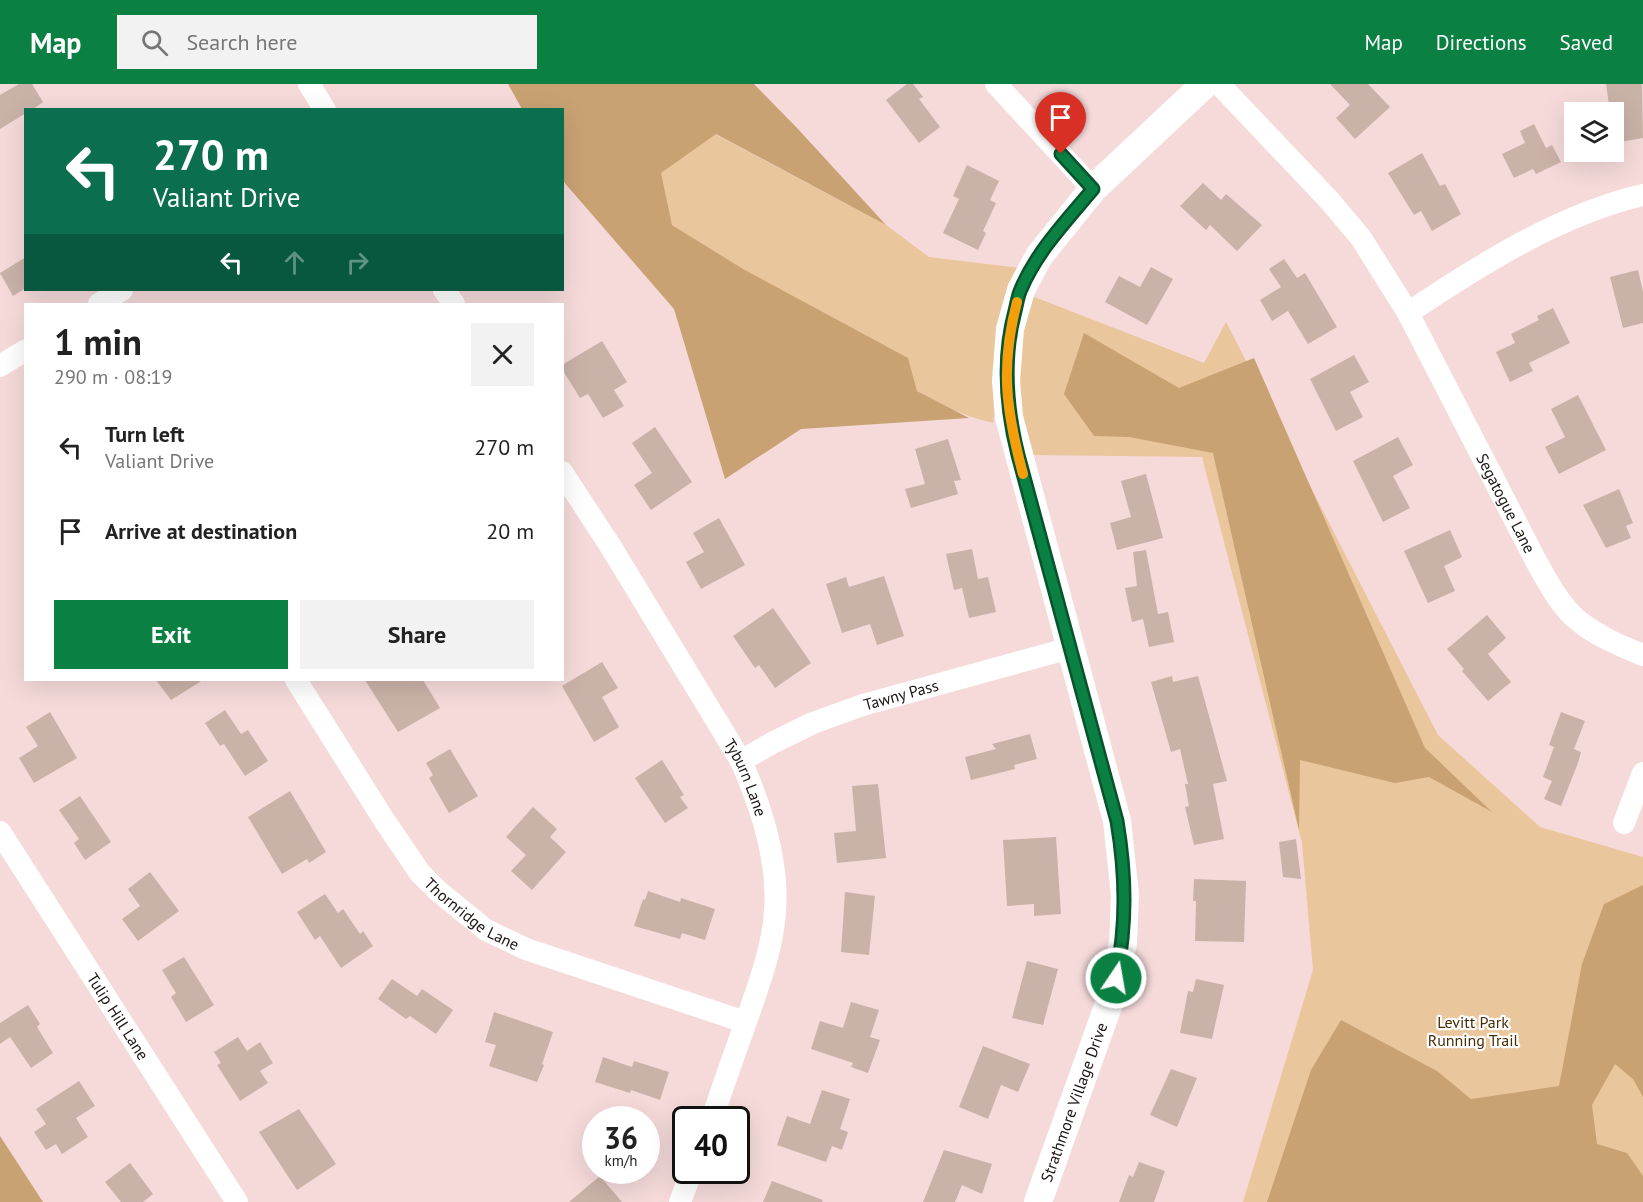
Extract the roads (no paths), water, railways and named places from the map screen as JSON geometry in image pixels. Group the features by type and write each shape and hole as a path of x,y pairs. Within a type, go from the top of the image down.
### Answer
{"street":[{"path":"309,84 324,108"},
{"path":"996,84 1093,189"},
{"name":"Strathmore Village Drive","path":"1038,1202 1112,995 1123,943 1125,895 1117,821 1009,417 1006,381 1010,329 1021,290 1039,256 1093,189 1204,84"},
{"name":"Segatogue Lane","path":"1219,84 1329,200 1361,238 1408,313 1554,592 1578,621 1609,641 1643,655"},
{"path":"1408,313 1456,280 1508,250 1584,213 1617,201 1643,195"},
{"path":"101,303 120,291"},
{"path":"0,366 24,351"},
{"name":"Tyburn Lane","path":"564,475 611,547 741,761 756,795 764,823 773,866 775,911 769,952 717,1106"},
{"name":"Tawny Pass","path":"741,761 813,723 863,705 1070,648"},
{"name":"Thornridge Lane","path":"297,681 420,873 438,891 486,930 526,949 746,1022"},
{"path":"1624,823 1643,773"},
{"name":"Tulip Hill Lane","path":"0,832 237,1202"},
{"path":"680,1202 687,1184"}],"park label":[{"name":"Levitt Park Running Trail","path":"1473,1031"}]}
